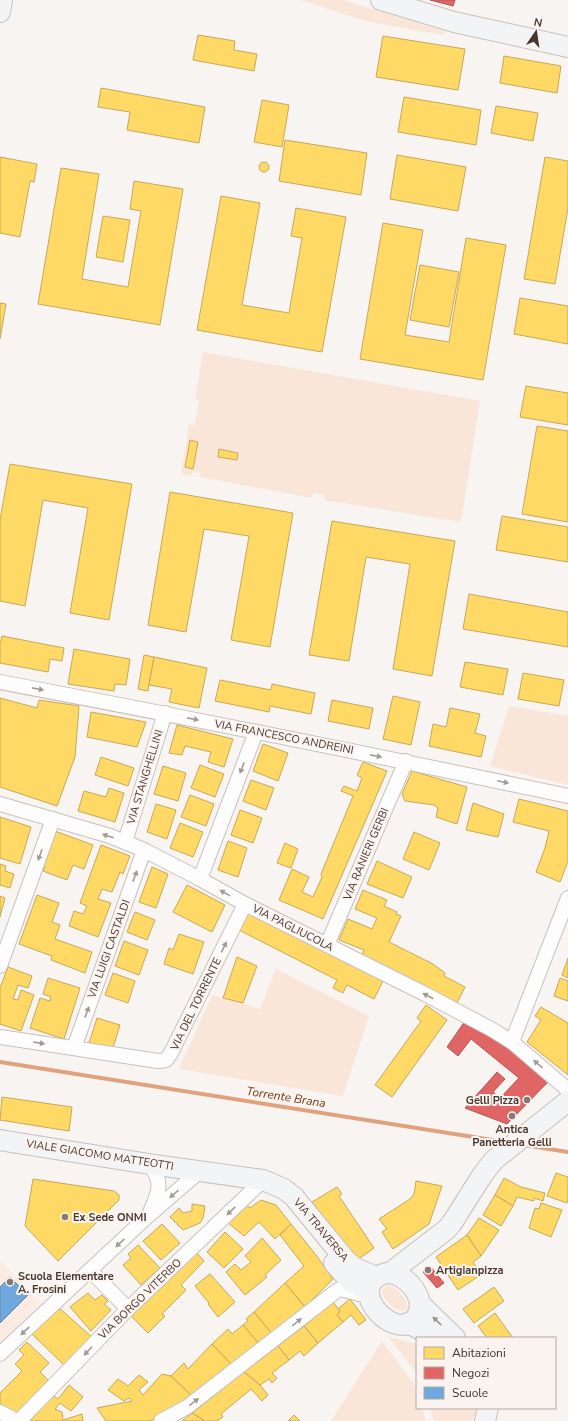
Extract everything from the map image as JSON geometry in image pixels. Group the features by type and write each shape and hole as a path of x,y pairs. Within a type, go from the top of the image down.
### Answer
{"street":[{"path":"0,12 2,0"},
{"path":"381,0 454,22 568,47"},
{"name":"VIA FRANCESCO ANDREINI","path":"0,682 165,713 568,796"},
{"name":"VIA STANGHELLINI","path":"125,842 165,713"},
{"path":"200,879 256,732"},
{"name":"VIA RANIERI GERBI","path":"327,946 406,762"},
{"name":"VIA PAGLIUCOLA","path":"0,804 53,819 125,842 144,850 245,904 425,994 491,1029 512,1042 568,1090"},
{"path":"0,966 53,819"},
{"name":"VIA LUIGI CASTALDI","path":"74,1048 144,850"},
{"path":"512,1042 567,901"},
{"name":"VIA DEL TORRENTE","path":"0,1037 158,1061 166,1060 171,1053 245,904"},
{"path":"420,1304 418,1315 413,1321 397,1325 376,1310 382,1284 452,1223 483,1174 494,1160 568,1101"},
{"name":"VIALE GIACOMO MATTEOTTI","path":"0,1140 200,1171"},
{"path":"148,1216 157,1197 159,1187 157,1174 149,1164"},
{"path":"0,1354 148,1216 200,1171"},
{"name":"VIA TRAVERSA","path":"200,1171 255,1180 272,1190 282,1199 345,1277 382,1284"},
{"name":"VIA BORGO VITERBO","path":"18,1421 255,1180"},
{"path":"90,1270 128,1309"},
{"path":"161,1421 187,1407 340,1289 349,1290 382,1284 416,1292 420,1304 454,1337"},
{"path":"408,1323 434,1337"},
{"path":"485,1421 488,1409"},
{"path":"0,1412 18,1421"}],"shaded area":[{"path":"301,0 343,0 446,32 442,35 365,21"},
{"path":"203,352 480,401 461,522 324,500 325,495 313,493 312,498 200,477 201,473 193,472 191,476 181,474 189,425 195,425 199,400 195,399"},
{"path":"509,706 568,716 568,785 490,766"},
{"path":"276,969 369,1016 343,1096 179,1069 212,995 260,1009"},
{"name":"Scuola Elementare A. Frosini","path":"0,1261 40,1303 0,1343"},
{"path":"388,1285 395,1288 401,1294 408,1306 408,1310 398,1310 387,1302 384,1298 382,1290"},
{"path":"388,1337 416,1344 416,1372"},
{"path":"382,1341 414,1384 416,1390 416,1409 422,1409 426,1421 331,1421"},
{"path":"430,1409 478,1409 472,1421 434,1421"}],"building: Abitazioni":[{"path":"198,35 235,41 234,50 257,54 254,71 193,60"},
{"path":"383,36 465,49 458,90 376,77"},
{"path":"504,56 561,66 557,93 500,83"},
{"path":"101,88 205,107 199,143 127,130 130,112 98,107"},
{"path":"404,97 481,110 476,145 398,132"},
{"path":"262,100 289,105 282,147 254,142"},
{"path":"496,106 538,113 533,141 491,133"},
{"path":"285,140 367,153 361,195 279,181"},
{"path":"397,155 466,167 458,211 390,199"},
{"path":"0,157 37,164 34,182 30,181 20,237 0,233"},
{"path":"545,157 568,161 568,208 555,284 524,279"},
{"path":"264,162 269,167 264,172 259,167"},
{"path":"61,168 99,174 82,279 128,287 141,211 130,209 134,181 183,189 160,325 38,304"},
{"path":"221,196 260,203 242,305 289,313 302,238 291,236 296,208 346,217 322,352 197,330"},
{"path":"103,216 130,220 123,262 96,257"},
{"path":"383,223 423,230 405,335 449,342 466,238 506,245 483,380 360,359"},
{"path":"420,265 459,272 449,327 410,320"},
{"path":"520,298 568,306 568,344 514,334"},
{"path":"0,303 6,304 0,339"},
{"path":"526,386 568,393 568,425 520,417"},
{"path":"537,426 568,431 568,522 522,514"},
{"path":"190,440 198,442 193,469 185,467"},
{"path":"219,449 238,453 237,460 218,457"},
{"path":"10,464 132,484 109,620 70,613 88,508 43,500 25,606 0,601 0,520"},
{"path":"170,492 293,513 270,647 231,640 249,536 204,529 186,632 148,625"},
{"path":"502,516 568,527 568,562 496,550"},
{"path":"332,521 455,541 432,676 393,669 410,564 366,557 349,661 309,655"},
{"path":"469,594 568,612 568,647 463,629"},
{"path":"2,636 64,648 62,661 50,659 48,672 0,663 0,644"},
{"path":"74,649 130,659 126,685 115,684 114,691 68,684"},
{"path":"144,655 154,657 148,691 138,689"},
{"path":"154,657 207,668 199,708 169,702 172,689 149,685"},
{"path":"465,662 508,669 503,695 460,687"},
{"path":"523,673 564,680 559,706 518,699"},
{"path":"220,680 271,690 272,684 315,693 311,714 270,706 269,712 215,701"},
{"path":"393,696 420,702 411,745 383,739"},
{"path":"0,698 37,708 39,700 79,706 75,757 57,806 0,787"},
{"path":"332,700 373,708 369,729 328,721"},
{"path":"450,708 480,714 475,733 486,736 481,757 429,746 433,724 446,727"},
{"path":"91,712 146,722 137,747 87,737"},
{"path":"177,725 233,739 224,767 208,762 211,752 185,746 182,755 169,753"},
{"path":"263,744 288,753 278,781 253,771"},
{"path":"101,757 134,768 128,786 95,775"},
{"path":"363,762 387,771 323,919 279,900 292,869 309,877 302,892 313,897 353,796 341,791 344,786 357,791 362,778 357,775"},
{"path":"200,765 224,774 215,797 191,788"},
{"path":"163,766 186,773 178,801 154,794"},
{"path":"412,771 467,787 457,824 436,817 438,808 434,805 405,801 402,794"},
{"path":"251,780 274,788 266,810 243,801"},
{"path":"109,788 124,793 115,822 78,811 84,791 106,797"},
{"path":"190,795 214,804 206,826 181,817"},
{"path":"519,799 568,811 568,861 560,882 536,872 545,848 549,831 513,822"},
{"path":"473,803 504,814 498,837 466,830"},
{"path":"156,804 176,810 167,839 147,832"},
{"path":"240,810 262,818 253,843 231,835"},
{"path":"0,817 31,827 20,864 0,858"},
{"path":"180,823 203,832 193,857 170,848"},
{"path":"55,831 93,845 84,869 73,865 67,880 43,871 45,866 43,865"},
{"path":"414,832 440,843 429,870 403,859"},
{"path":"228,841 247,848 238,877 218,870"},
{"path":"285,843 298,849 291,868 277,863"},
{"path":"101,845 130,856 123,874 120,872 112,892 102,889 98,899 111,903 98,937 69,926 74,911 83,914 87,906 80,903"},
{"path":"377,861 412,877 403,898 367,884"},
{"path":"0,864 6,866 5,871 14,874 10,888 0,885"},
{"path":"152,867 168,874 156,908 139,902"},
{"path":"187,885 225,905 212,932 173,912"},
{"path":"363,890 387,900 384,906 397,912 396,914 401,916 389,942 433,964 445,973 444,976 465,987 457,1003 362,956 364,950 339,940 348,919 372,929 377,918 355,909"},
{"path":"37,895 59,903 52,922 60,925 55,939 92,952 85,973 51,960 52,956 19,944"},
{"path":"0,896 5,898 0,917"},
{"path":"135,912 155,920 147,940 127,932"},
{"path":"247,913 383,981 374,999 347,985 343,993 333,988 337,980 239,930"},
{"path":"179,934 204,942 193,974 164,964 169,948 173,950"},
{"path":"124,941 148,950 139,975 115,966"},
{"path":"237,957 257,966 243,1003 223,998"},
{"path":"568,958 568,978 562,975"},
{"path":"8,967 32,976 28,988 18,985 13,999 18,1000 21,990 34,995 21,1031 0,1024 0,988"},
{"path":"113,973 135,981 128,1003 105,995"},
{"path":"48,978 80,988 64,1039 30,1028 40,998 50,1001 51,997 43,994"},
{"path":"560,978 568,981 568,1001 554,996"},
{"path":"426,1005 447,1020 392,1097 375,1085 421,1021 417,1018"},
{"path":"541,1007 568,1023 568,1075 527,1042 541,1020 535,1016"},
{"path":"97,1018 120,1025 113,1048 89,1043"},
{"path":"2,1097 72,1107 69,1131 0,1120"},
{"path":"556,1173 568,1177 567,1203 547,1196"},
{"path":"504,1178 521,1187 545,1193 543,1201 534,1198 534,1201 517,1197 513,1206 495,1195"},
{"name":"Ex Sede ONMI","path":"33,1179 114,1191 119,1195 119,1200 58,1261 25,1226"},
{"path":"416,1181 442,1186 429,1224 393,1249 382,1232 387,1229 379,1219 410,1199 414,1194"},
{"path":"337,1187 342,1194 339,1196 374,1248 356,1261 312,1202"},
{"path":"495,1195 513,1206 501,1226 483,1215"},
{"path":"261,1200 276,1205 291,1224 275,1239 259,1222 244,1236 227,1222 245,1203 250,1208"},
{"path":"541,1203 562,1210 551,1237 529,1228 535,1208 539,1209"},
{"path":"192,1204 205,1206 203,1218 200,1223 183,1230 170,1217 179,1208 183,1213 192,1211"},
{"path":"479,1218 499,1230 481,1256 467,1235"},
{"path":"162,1224 180,1243 161,1260 143,1241"},
{"path":"291,1224 333,1279 305,1307 285,1283 304,1266 280,1235"},
{"path":"225,1232 243,1249 224,1268 207,1252"},
{"path":"467,1235 481,1256 473,1262 482,1274 458,1290 436,1257"},
{"path":"262,1238 281,1260 265,1275 267,1277 245,1295 226,1272 235,1264 241,1270 251,1262 245,1256"},
{"path":"138,1245 160,1268 141,1285 123,1265 131,1258 128,1254"},
{"path":"197,1253 204,1261 181,1285 186,1290 162,1314 165,1316 148,1333 129,1314 170,1275 172,1277"},
{"path":"210,1274 235,1302 218,1317 195,1286"},
{"path":"285,1283 305,1307 273,1335 254,1312"},
{"path":"494,1287 504,1301 474,1323 463,1309"},
{"path":"88,1293 95,1300 102,1295 108,1301 104,1304 111,1310 91,1331 70,1307"},
{"path":"350,1299 366,1320 359,1325 351,1315 343,1322 337,1315 340,1311 338,1309"},
{"path":"333,1302 340,1311 337,1315 343,1322 318,1343 304,1326"},
{"path":"58,1307 93,1338 65,1366 32,1334"},
{"path":"254,1312 273,1335 260,1345 243,1325 248,1321 246,1319"},
{"path":"495,1313 512,1337 486,1337 478,1326"},
{"path":"243,1325 260,1345 232,1365 212,1344 228,1329 232,1334"},
{"path":"304,1326 318,1343 304,1356 300,1351 289,1360 278,1346"},
{"path":"27,1342 49,1363 40,1372 50,1382 13,1417 0,1410 0,1393 22,1371 15,1364 24,1355 19,1350"},
{"path":"212,1344 232,1365 192,1396 171,1376 184,1363 188,1369"},
{"path":"278,1346 289,1360 272,1373 277,1378 272,1383 269,1379 260,1385 244,1372"},
{"path":"244,1372 260,1385 268,1395 262,1401 251,1389 221,1414 223,1417 217,1421 205,1421 192,1413"},
{"path":"162,1374 171,1376 192,1396 159,1418 148,1421 106,1421 97,1408 132,1401 129,1398 124,1401 108,1390 118,1379 128,1386 139,1375 148,1382 139,1390 143,1395"},
{"path":"69,1385 83,1397 71,1411 60,1403 55,1409 62,1412 63,1420 82,1414 83,1421 29,1420 51,1394 58,1399"},
{"path":"192,1413 205,1421 182,1421"},
{"path":"294,1415 300,1421 288,1421"}],"building: Negozi":[{"path":"430,0 455,0 453,6"},
{"path":"465,1021 484,1031 524,1057 549,1081 507,1124 465,1108 497,1072 505,1079 493,1092 500,1098 519,1078 471,1039 458,1056 447,1047"},
{"path":"430,1266 444,1283 437,1288 423,1272"}],"building: Scuole":[{"path":"10,1277 28,1295 0,1323 0,1287"}],"waterway":[{"name":"Torrente Brana","path":"0,1062 505,1142"},
{"name":"Torrente Brana","path":"524,1145 568,1152"}],"place":[{"name":"Gelli Pizza","path":"527,1100"},
{"name":"Antica Panetteria Gelli","path":"512,1116"},
{"name":"Ex Sede ONMI","path":"65,1217"},
{"name":"Artigianpizza","path":"428,1270"},
{"name":"Scuola Elementare A. Frosini","path":"10,1282"}]}
